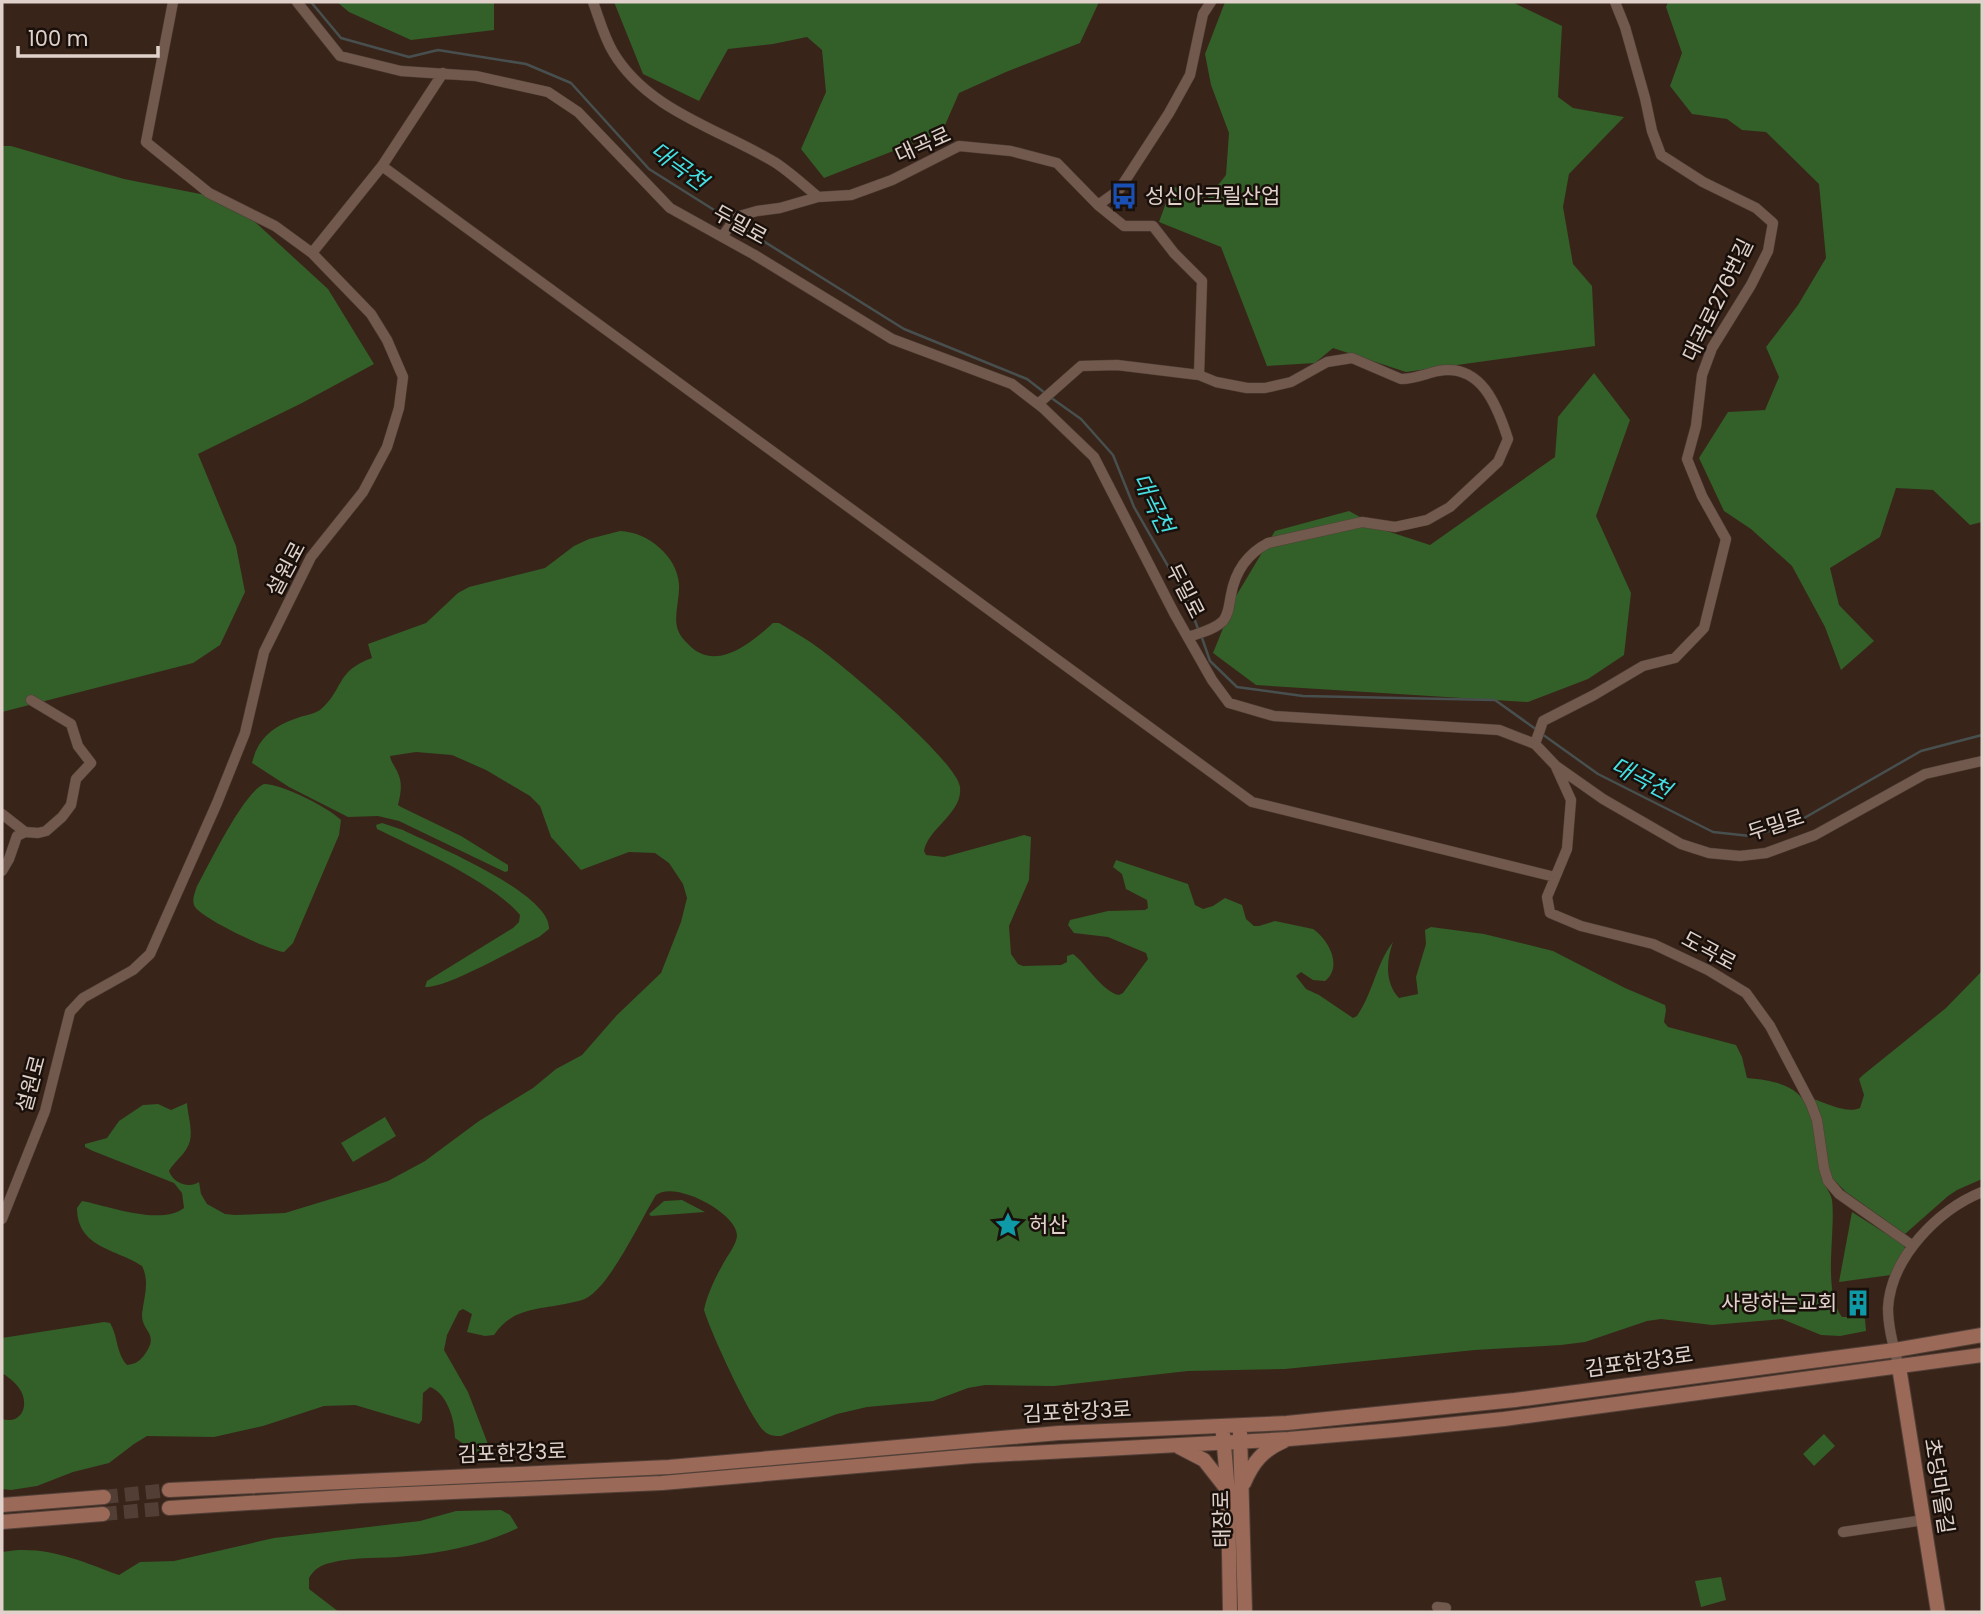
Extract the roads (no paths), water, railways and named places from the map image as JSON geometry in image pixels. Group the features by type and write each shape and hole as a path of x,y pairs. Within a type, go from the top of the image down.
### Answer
{"street":[{"name":"설원로","path":"2,1219 45,1111 70,1012 83,998 133,970 150,954 245,733 264,652 312,557 363,492 387,447 399,408 403,377 387,340 371,314 312,253 275,226 209,193 146,142 173,2"},
{"name":"두밀로","path":"297,2 340,56 401,71 475,76 548,92 578,112 670,208 891,340 1012,384 1041,402 1094,457 1212,680 1229,703 1274,716 1499,730 1536,741 1556,766 1604,799 1681,844 1709,853 1740,856 1766,853 1815,835 1925,774 1982,761"},
{"path":"593,2 613,52 646,91 689,119 777,164 818,197"},
{"path":"1098,205 1119,190 1170,113 1190,75 1203,14 1211,2"},
{"name":"대곡로276번길","path":"1536,741 1543,721 1643,666 1675,658 1704,628 1726,540 1702,496 1687,459 1696,426 1702,375 1712,348 1745,296 1768,251 1773,223 1756,208 1703,182 1661,155 1652,131 1625,27 1615,2"},
{"path":"312,253 382,166 443,74"},
{"name":"대곡로","path":"722,237 736,217 818,197 851,195 959,146 1011,151 1057,163 1098,205 1124,226 1153,226 1174,253 1202,281 1199,375"},
{"path":"382,166 1252,802 1555,877 1567,849 1571,800 1556,766"},
{"path":"1041,402 1081,366 1117,365 1199,375 1216,382 1247,388 1265,388 1291,382 1327,362 1352,358 1401,379 1440,371 1461,371 1473,376 1485,387 1503,422 1508,439 1498,462 1450,507 1427,520 1395,527 1362,522 1292,536 1257,548 1245,560 1236,576 1224,620 1191,636"},
{"path":"2,814 26,832 38,834 46,831 71,805 76,779 91,763 78,746 71,724 31,700"},
{"path":"2,871 17,836 26,832"},
{"name":"도곡로","path":"1555,877 1547,897 1550,913 1581,926 1653,944 1708,970 1746,993 1770,1026 1815,1112 1825,1174 1832,1187 1913,1246"},
{"path":"1899,1367 1889,1318 1889,1301 1896,1277 1913,1246 1949,1208 1982,1192"},
{"name":"김포한강3로","path":"169,1490 669,1467 1059,1433 1356,1417 1502,1402 1895,1350 1982,1335"},
{"name":"김포한강3로","path":"169,1508 361,1496 662,1483 974,1456 1289,1439 1504,1419 1982,1355"},
{"name":"초당마을길","path":"1899,1367 1938,1612"},
{"path":"1223,1425 1224,1443 1235,1490 1230,1612"},
{"name":"태장로","path":"1239,1425 1235,1490 1245,1612"},
{"path":"1235,1490 1262,1453 1289,1439"},
{"path":"1175,1445 1204,1460 1235,1490"},
{"path":"2,1505 104,1497"},
{"path":"2,1522 103,1514"},
{"path":"1843,1532 1924,1520"}],"waterway":[{"name":"대곡천","path":"311,2 341,38 409,57 438,50 526,64 571,83 649,169 730,220"},
{"name":"대곡천","path":"736,224 904,329 1027,379 1045,393"},
{"name":"대곡천","path":"1050,397 1081,419 1113,455 1134,507 1188,601 1198,629"},
{"name":"대곡천","path":"1201,635 1210,661 1237,687 1303,696 1495,700 1537,730"},
{"name":"대곡천","path":"1542,734 1598,774 1713,832 1750,836 1792,825 1921,751 1982,735"}],"tunnel":[{"path":"104,1497 169,1490"},
{"path":"103,1514 169,1508"}],"place":[{"name":"성신아크릴산업","path":"1124,196"},
{"name":"허산","path":"1008,1225"},
{"name":"사랑하는교회","path":"1858,1303"}]}
